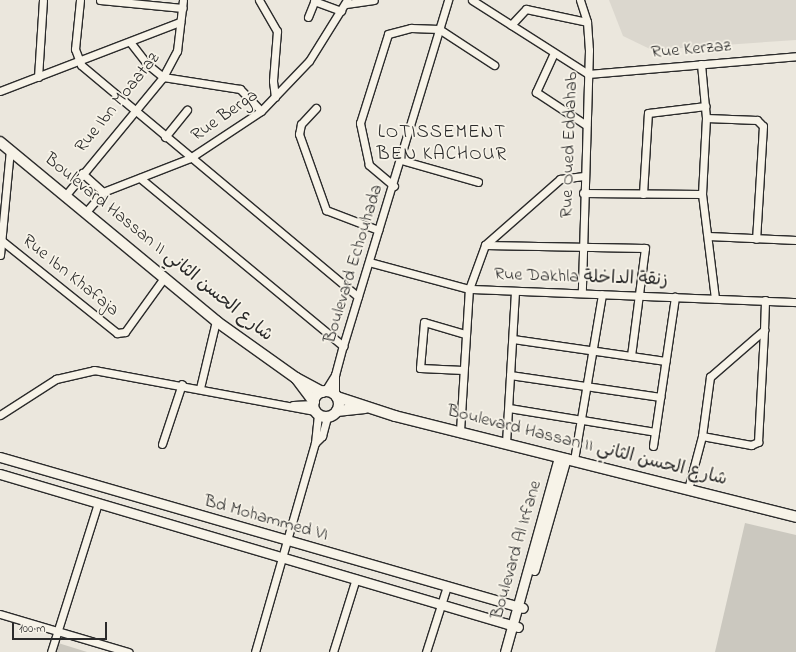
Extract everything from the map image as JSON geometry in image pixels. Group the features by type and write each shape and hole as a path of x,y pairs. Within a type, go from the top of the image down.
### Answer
{"main road":[{"name":"Boulevard Hassan II شارع الحسن الثاني","path":"0,142 216,321 296,378 330,394 369,408 796,517"},
{"name":"Boulevard Hassan II شارع الحسن الثاني","path":"296,378 318,410"},
{"path":"318,410 330,394"},
{"path":"318,410 337,411 330,394"},
{"name":"Boulevard Hassan II شارع الحسن الثاني","path":"337,411 369,408"}],"street":[{"path":"38,77 43,0"},
{"path":"80,0 75,49 79,61 134,111 358,297"},
{"path":"100,0 183,4"},
{"path":"259,0 277,31 273,81 275,97"},
{"path":"346,2 374,0"},
{"name":"Boulevard Echouhada","path":"330,394 378,230 394,186 448,0"},
{"path":"472,0 553,55 588,74"},
{"name":"Rue Oued Eddahab","path":"580,0 587,22 588,74 583,193 582,293"},
{"path":"308,17 315,1 341,11"},
{"name":"Rue Berga","path":"85,213 103,192 190,158 261,112 309,61 346,2"},
{"name":"Rue Ibn Moaataz","path":"65,196 82,173 163,77 177,51 183,4"},
{"path":"511,26 526,9 587,22"},
{"path":"0,91 180,22"},
{"path":"394,186 369,165 361,115 388,34 411,28 439,29 494,65"},
{"path":"130,42 147,64 163,77 240,89 261,112"},
{"path":"553,55 536,92 586,125"},
{"name":"Rue Kerzaz","path":"588,74 796,56"},
{"path":"701,64 706,106 702,194 715,298"},
{"path":"643,194 648,113 706,106"},
{"path":"316,108 300,124 299,134 326,210 378,230"},
{"path":"165,137 187,110"},
{"path":"706,118 757,120 763,126 756,239"},
{"name":"Rue Ibn Khafaja","path":"0,255 10,150"},
{"path":"401,160 478,182"},
{"path":"82,173 103,192"},
{"path":"460,431 469,289 485,244 560,179 584,176"},
{"path":"140,178 343,346"},
{"path":"583,193 702,194"},
{"path":"708,236 796,240"},
{"name":"Rue Ibn Khafaja","path":"1,240 117,333 125,332 164,278"},
{"path":"485,244 646,249 638,295 631,356"},
{"name":"Rue Dakhla زنقة الداخلة","path":"369,262 469,289 796,302"},
{"path":"506,443 515,291"},
{"path":"567,458 581,420 602,294"},
{"path":"653,446 675,297"},
{"path":"702,436 751,445 758,442 765,300"},
{"path":"200,388 216,321"},
{"path":"463,370 420,368 424,322 465,334"},
{"path":"688,489 702,436 710,378 764,330"},
{"path":"513,339 665,361"},
{"path":"0,415 49,382 79,372 111,371 318,410 315,443 254,652"},
{"path":"510,375 587,385 660,397"},
{"path":"162,444 182,384"},
{"path":"508,408 655,432"},
{"name":"Bd Mohammed VI","path":"0,457 287,542 521,607"},
{"name":"Boulevard Al Irfane","path":"505,652 515,626 567,458"},
{"name":"Bd Mohammed VI","path":"0,474 515,626"},
{"path":"51,652 98,503"},
{"path":"333,652 356,578"},
{"path":"426,652 442,604 446,586"},
{"path":"0,614 128,652"},
{"name":"Boulevard Al Irfane","path":"511,652 515,626"}],"shaded area":[{"path":"609,0 796,0 796,40 652,50 623,36"},
{"path":"745,523 796,535 796,652 715,652"},
{"path":"55,642 87,652 51,652"}],"district":[{"name":"LOTISSEMENT BEN KACHOUR","path":"442,144"}]}
